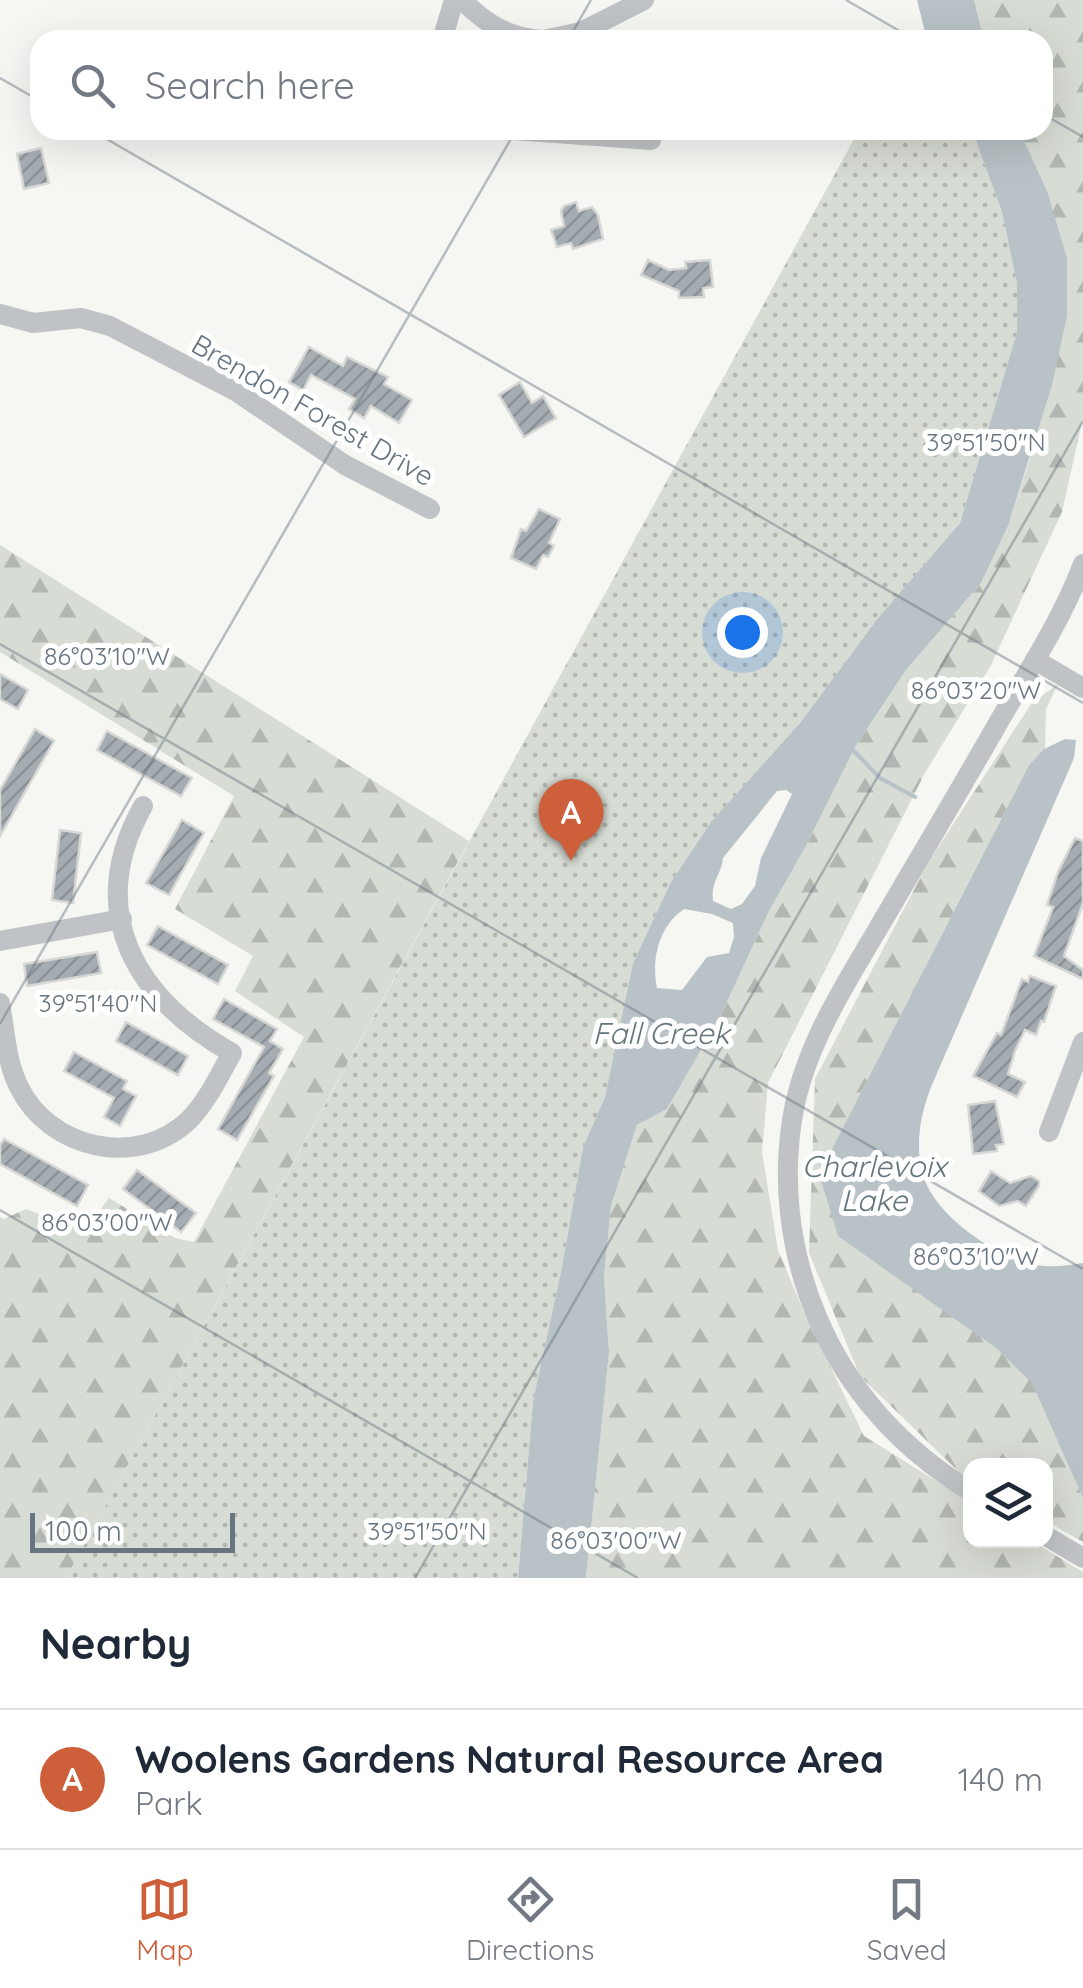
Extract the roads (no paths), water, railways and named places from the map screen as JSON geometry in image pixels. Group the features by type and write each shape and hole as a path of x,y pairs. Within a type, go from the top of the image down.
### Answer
{"street":[{"path":"445,30 454,0"},
{"path":"462,0 498,30"},
{"path":"585,30 644,0"},
{"name":"Brendon Forest Drive","path":"0,314 33,323 80,318 110,326 238,392 346,465 430,509"},
{"path":"963,1487 926,1462 888,1427 829,1344 807,1292 795,1248 788,1159 796,1102 823,1026 1035,660 1083,564"},
{"path":"1035,660 1083,688"},
{"path":"0,1003 12,1067 10,1090 72,1138 96,1146 134,1146 164,1136 190,1118 210,1094 232,1054 184,1023 153,990 133,957 122,919 119,867 127,836 143,806"},
{"path":"0,941 122,919"},
{"path":"1050,1132 1083,1042"},
{"path":"1053,1540 1083,1558"}],"water":[{"path":"917,0 974,0 982,30 924,30"},
{"name":"Fall Creek","path":"976,140 1024,140 1047,191 1067,258 1067,316 1052,385 1008,526 981,583 906,670 855,747 769,911 721,1015 667,1109 637,1125 611,1206 604,1278 609,1352 586,1578 518,1578 533,1401 583,1147 605,1097 633,963 671,882 711,822 800,723 878,618 960,523 1017,332 1017,284 1002,212","holes":["777,791 792,794 761,858 755,886 742,904 731,909 713,901 723,858","684,909 733,923 729,953 707,957 682,990 657,988 655,966 668,924"]},
{"name":"Charlevoix Lake","path":"1065,739 1076,740 1074,758 931,1087 919,1143 921,1166 931,1193 974,1236 1028,1263 1083,1263 1083,1498 1032,1383 996,1348 838,1236 819,1174 1029,765 1044,749"}],"waterway":[{"path":"852,749 880,778 915,797"}],"place":[{"name":"Woolens Gardens Natural Resource Area","path":"571,861"}]}
